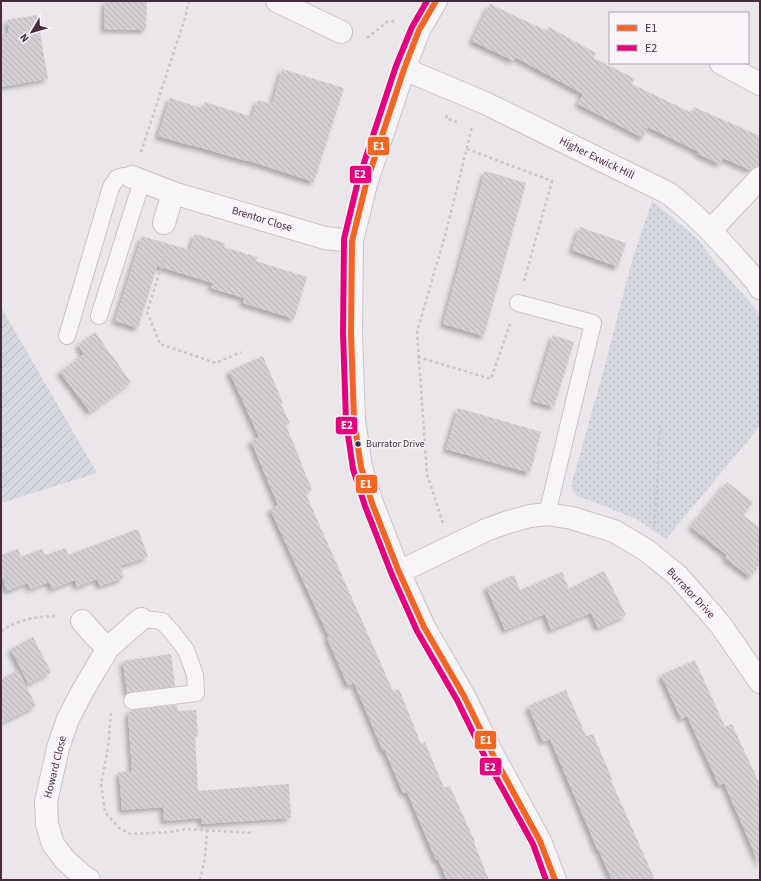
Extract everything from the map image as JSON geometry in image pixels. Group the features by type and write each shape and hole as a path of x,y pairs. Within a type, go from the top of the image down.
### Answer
{"street":[{"path":"277,1 341,32"},
{"path":"436,1 419,30 404,69 366,184 352,241 351,334 354,420 361,467 372,503 399,572 424,627 464,696 493,756 540,841 555,880"},
{"path":"723,64 760,84"},
{"name":"Higher Exwick Hill","path":"404,69 485,103 668,193 686,206 710,230 755,280 760,288"},
{"path":"710,230 760,178"},
{"name":"Brentor Close","path":"137,179 173,193 325,238 352,241"},
{"path":"164,223 173,193"},
{"name":"Burrator Drive","path":"399,572 486,530 505,523 547,514 572,518 614,531 646,550 677,574 720,624 760,682"},
{"name":"Howard Close","path":"89,880 65,860 53,844 47,824 46,802 58,748 68,719 82,692 108,648 142,619"},
{"path":"82,620 96,637 108,648"}],"lane":[{"path":"67,336 111,187 117,178 123,176 137,179 99,316"},
{"path":"518,303 593,323 547,514"},
{"path":"132,701 196,693 195,675 186,650 162,621 142,619"}],"path":[{"path":"137,179 189,1"},
{"path":"341,32 365,40 387,22 397,21 419,30"},
{"path":"448,111 446,118 459,123"},
{"path":"451,547 427,474 417,332 446,232 467,149 472,127 466,125"},
{"path":"418,357 491,379 518,303 552,181 467,149"},
{"path":"164,223 172,236 147,312 160,344 216,363 241,352"},
{"path":"653,556 660,425"},
{"path":"1,631 14,623 37,617 58,616 82,620"},
{"path":"112,708 108,748 101,784 106,812 119,828 131,834 170,832 185,829 254,833"},
{"path":"200,880 205,857 207,830"}],"shaded area":[{"path":"652,201 699,240 716,264 755,308 760,317 760,426 666,539 636,519 577,496 571,486 633,257"},
{"path":"1,307 97,473 1,503"}],"building":[{"path":"105,1 147,1 146,30 104,29"},
{"path":"490,4 547,31 549,27 596,53 593,58 634,78 632,84 692,113 694,107 760,136 760,166 756,166 750,170 723,158 720,164 648,127 643,138 578,104 583,94 515,57 514,61 472,41"},
{"path":"37,15 48,79 1,87 1,34 9,33 7,20"},
{"path":"282,69 344,88 314,182 246,160 158,136 170,98 204,109 205,102 252,117 258,100 272,104"},
{"path":"485,171 526,183 484,336 443,324"},
{"path":"580,227 626,243 618,267 572,250"},
{"path":"195,234 225,243 224,247 257,257 256,261 307,277 294,319 243,303 244,298 211,288 213,283 157,266 138,328 115,321 142,236 190,250"},
{"path":"95,332 131,382 90,412 60,372 84,354 78,345"},
{"path":"553,335 574,342 554,407 533,401"},
{"path":"263,356 283,403 281,404 290,423 286,425 312,490 305,492 393,691 399,689 421,744 425,742 444,788 450,786 475,842 474,843 489,880 447,880 438,859 436,860 407,792 403,793 385,751 383,751 354,683 348,686 327,638 329,637 270,509 278,505 251,441 259,437 229,371"},
{"path":"458,408 541,432 530,473 446,449"},
{"path":"727,482 753,502 743,515 760,528 760,564 750,577 725,558 727,555 691,527"},
{"path":"138,529 148,557 120,566 124,578 100,586 97,579 77,587 75,580 52,589 49,582 30,589 28,583 7,591 1,574 1,555 18,549 21,557 42,549 45,555 66,548 68,555"},
{"path":"604,571 626,615 598,628 591,613 551,630 545,614 505,630 486,587 514,575 520,590 562,572 569,589"},
{"path":"33,637 51,672 28,684 11,649"},
{"path":"171,654 175,686 127,693 123,661"},
{"path":"695,660 725,727 732,724 760,785 760,866 724,783 719,785 687,716 681,719 661,675"},
{"path":"18,670 36,706 1,723 1,679"},
{"path":"566,690 586,736 593,734 612,779 611,780 655,880 612,880 550,739 543,742 528,706"},
{"path":"177,705 178,711 196,710 198,736 195,737 198,791 289,784 291,818 202,824 201,818 164,821 163,807 122,810 119,772 132,771 128,714 130,714 130,710"}],"transit line":[{"name":"E2","path":"427,1 412,27 396,66 358,181 344,239 343,333 346,421 353,469 365,506 392,575 417,631 457,700 486,759 533,844 546,880"},
{"name":"E1","path":"436,1 419,30 404,69 366,184 352,241 351,333 354,420 361,467 372,503 399,572 424,627 464,696 493,755 540,841 555,880"}],"place":[{"name":"Burrator Drive","path":"358,444"}]}
